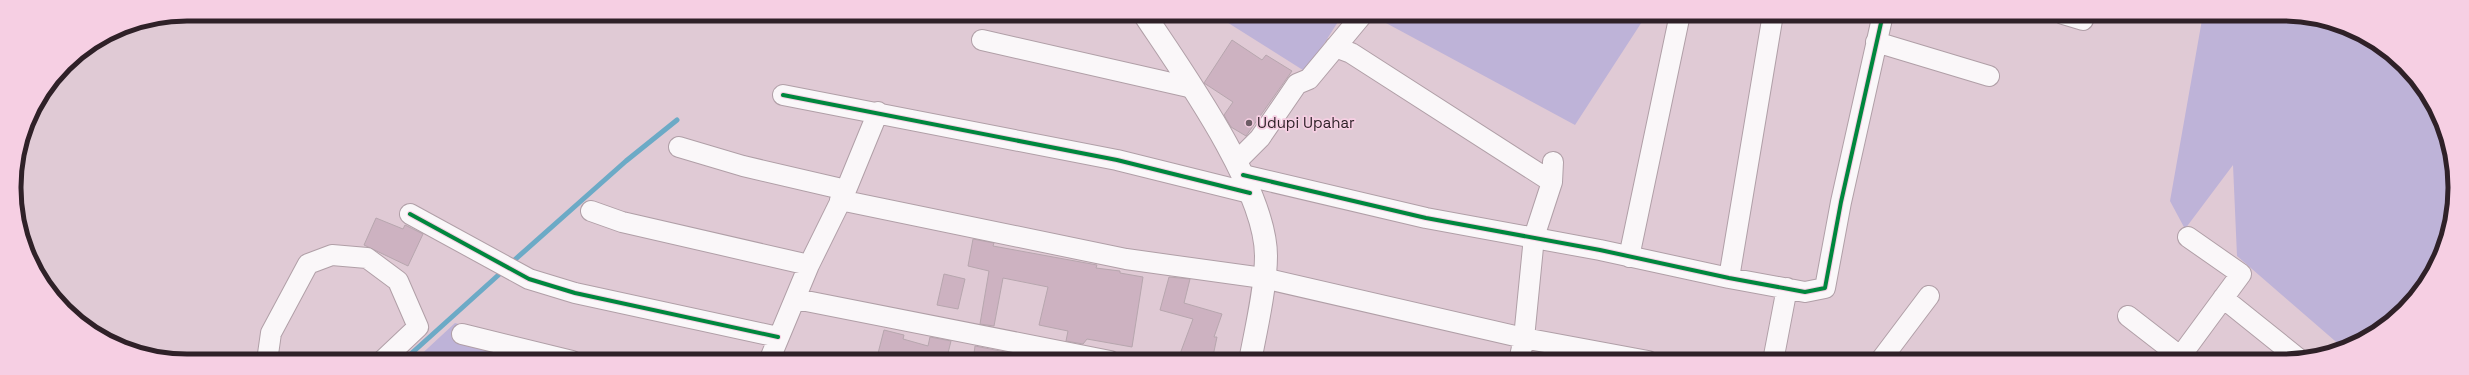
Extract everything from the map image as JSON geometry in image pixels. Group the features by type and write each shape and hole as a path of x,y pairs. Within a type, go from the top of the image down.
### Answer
{"street":[{"path":"1149,21 1193,88 1243,177 1263,232 1266,256 1251,354"},
{"path":"1243,177 1260,138 1297,84 1309,79 1358,21"},
{"path":"1629,257 1679,21"},
{"path":"1729,278 1767,21"},
{"path":"783,95 878,112 1117,160 1243,177 1419,217 1534,237 1729,278 1805,292 1825,288 1881,21"},
{"path":"982,40 1193,88"},
{"path":"1876,42 1989,76"},
{"path":"1335,47 1351,53 1552,182"},
{"path":"772,354 809,265 843,195 878,112"},
{"path":"680,148 843,195 1126,259 1263,278 1524,338 1610,354"},
{"path":"1521,354 1524,338 1534,237 1552,182 1553,162"},
{"path":"591,211 622,222 809,265"},
{"path":"410,214 529,279 574,293 778,337"},
{"path":"2184,354 2241,274 2188,237"},
{"path":"268,354 271,333 308,264 332,255 367,258 398,281 418,326 389,354"},
{"path":"1773,354 1787,288"},
{"path":"1885,354 1929,296"},
{"path":"796,298 1075,354"},
{"path":"2223,298 2293,354"},
{"path":"2128,316 2175,354"},
{"path":"462,334 543,354"}],"shaded area":[{"path":"1225,21 1339,21 1306,72"},
{"path":"1382,21 1642,21 1575,125"},
{"path":"2202,21 2303,22 2335,30 2365,43 2383,55 2407,78 2426,104 2439,134 2447,166 2448,198 2445,220 2439,241 2426,271 2407,297 2383,320 2365,332 2338,344 2237,256 2233,165 2185,229 2170,201"},
{"path":"455,323 576,354 422,354"}],"building":[{"path":"1232,40 1262,60 1266,55 1292,71 1246,136 1231,127 1224,115 1233,102 1204,83"},
{"path":"376,218 403,229 405,225 423,234 408,266 364,245"},
{"path":"973,239 994,243 993,246 1097,265 1096,268 1120,271 1120,273 1143,277 1132,347 1087,339 1083,344 1066,341 1068,331 1039,325 1048,287 1003,278 994,326 980,324 989,271 968,266"},
{"path":"944,274 965,279 958,309 937,305"},
{"path":"1169,277 1190,279 1184,303 1222,314 1214,337 1217,337 1213,354 1180,354 1193,319 1160,310"},
{"path":"884,330 904,335 903,339 928,346 930,337 951,341 948,354 878,354"},
{"path":"975,346 1015,354 974,354"}],"waterway":[{"path":"510,264 626,161 677,120"},
{"path":"411,354 504,270"}],"cycle path":[{"path":"1243,175 1426,218 1600,250 1729,278 1805,292 1825,288 1841,202 1881,21"},
{"path":"783,95 1117,160 1250,193"},
{"path":"410,214 529,279 575,293 778,337"}],"place":[{"name":"Udupi Upahar","path":"1249,123"}]}
